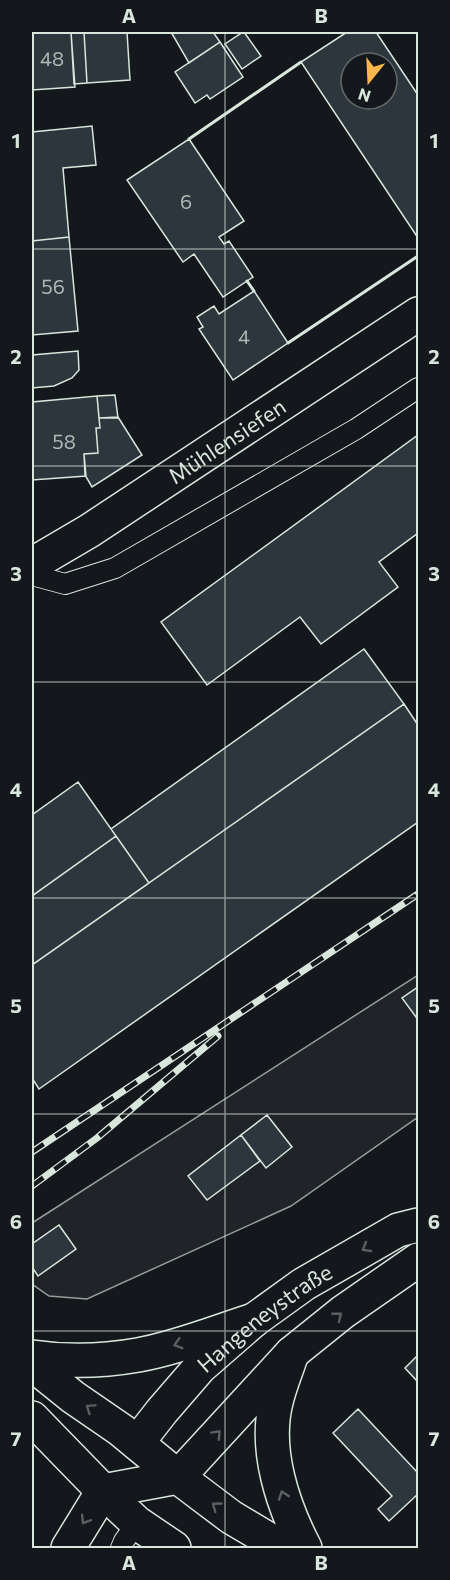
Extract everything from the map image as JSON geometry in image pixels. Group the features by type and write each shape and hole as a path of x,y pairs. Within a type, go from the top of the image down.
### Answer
{"main road":[{"name":"Mühlensiefen","path":"32,563 89,531 418,314"},
{"name":"Hangeneystraße","path":"68,1548 103,1491 137,1443 201,1367 254,1320 304,1284 398,1230 418,1225"},
{"name":"Hangeneystraße","path":"178,1477 292,1353 343,1312 418,1260"},
{"path":"32,1357 115,1359 181,1343 254,1320"},
{"path":"292,1353 275,1403 272,1439 278,1478 293,1525 305,1548"},
{"path":"32,1364 121,1430 231,1517 283,1548"},
{"path":"32,1418 103,1491 129,1536 174,1548"},
{"path":"103,1491 178,1477"}],"lane":[{"path":"32,575 65,584 115,568 356,429 418,388"}],"shaded area":[{"path":"418,975 418,1117 291,1206 87,1299 49,1296 32,1284 32,1223"}],"building":[{"path":"32,32 71,32 75,87 32,90"},
{"path":"71,32 84,32 87,83 74,84"},
{"path":"84,32 127,32 130,80 87,83"},
{"path":"171,32 213,32 220,42 189,63"},
{"path":"243,32 261,56 242,69 225,44"},
{"path":"347,32 376,32 389,51 339,51 339,111 399,111 399,66 418,95 418,238 301,62"},
{"path":"220,42 243,77 210,99 207,95 195,103 175,72"},
{"path":"92,126 96,165 63,168 69,237 32,241 32,132"},
{"path":"189,139 244,221 219,237 224,244 229,241 253,277 223,297 194,254 183,262 127,180"},
{"path":"69,237 78,331 32,335 32,241"},
{"path":"254,291 288,343 233,380 199,329 203,327 197,317 214,306 219,314"},
{"path":"78,351 79,370 72,378 54,386 32,388 32,355"},
{"path":"115,395 118,418 99,418 97,396"},
{"path":"97,396 100,428 96,428 98,453 84,454 86,476 32,480 32,402"},
{"path":"118,417 142,455 92,487 85,475 84,454 98,453 96,428 100,428 99,418"},
{"path":"418,435 418,533 379,562 398,587 321,644 300,617 207,685 161,622"},
{"path":"364,649 404,704 149,883 111,829"},
{"path":"404,704 418,725 418,822 39,1089 32,1078 32,965"},
{"path":"78,782 116,836 32,896 32,815"},
{"path":"116,836 149,883 32,965 32,896"},
{"path":"418,987 418,1015 416,1017 402,998"},
{"path":"267,1115 292,1147 266,1168 241,1135"},
{"path":"241,1135 260,1161 207,1200 188,1176"},
{"path":"59,1225 76,1249 38,1276 32,1267 32,1244"},
{"path":"418,1355 418,1382 405,1368"},
{"path":"358,1409 418,1473 418,1494 389,1521 378,1509 392,1496 333,1433"}],"railway":[{"path":"32,1152 418,894"},
{"path":"32,1186 97,1138 218,1036"}],"wall":[{"path":"189,139 301,62"},
{"path":"288,343 418,256"},
{"path":"247,281 254,291"}]}
